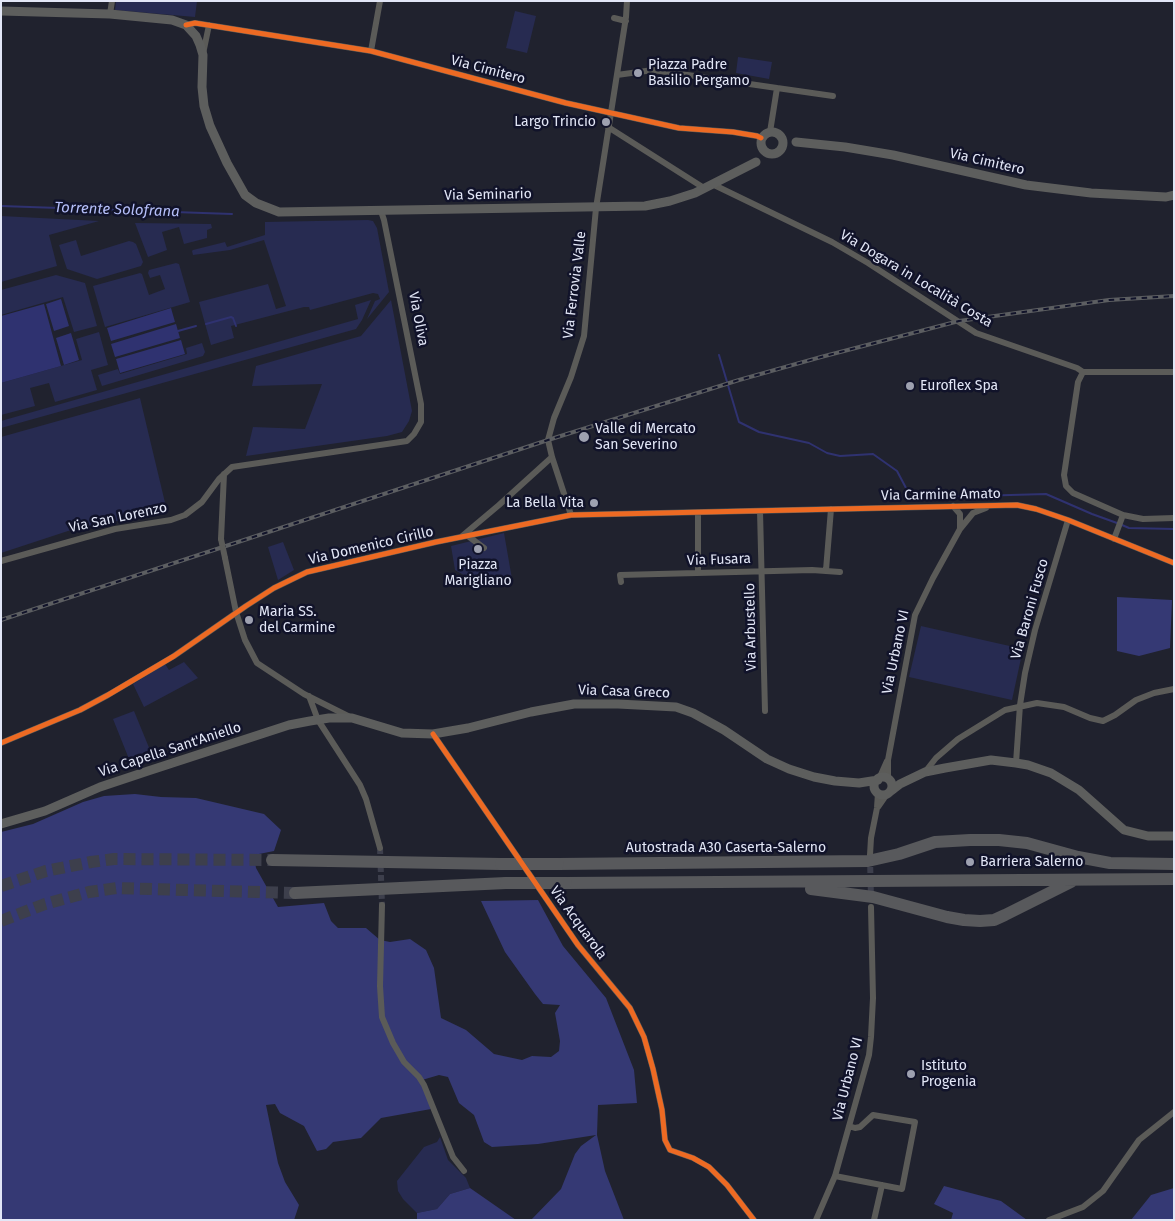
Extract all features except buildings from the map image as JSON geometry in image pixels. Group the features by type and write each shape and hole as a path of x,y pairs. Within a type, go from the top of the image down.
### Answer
{"highway":[{"name":"Autostrada A30 Caserta-Salerno","path":"272,860 501,864 868,861 899,854 934,842 999,840 1027,843 1078,858 1110,864 1174,864"},
{"path":"295,892 566,883 1174,879"},
{"path":"731,882 857,894 947,917 994,920 1075,880"}],"main road":[{"path":"2,10 110,14 172,20 186,25 196,36 203,55 202,87 204,106 210,126 227,163 245,195 256,203 279,212 381,211"},
{"path":"756,162 761,143 770,132"},
{"name":"Via Cimitero","path":"770,132 777,133 782,138 796,142 845,147 893,155 1026,185 1091,193 1174,195"},
{"path":"782,138 782,148"},
{"name":"Via Cimitero","path":"596,208 645,206 670,201 704,188 796,142"},
{"name":"Via Cimitero","path":"761,143 766,153 773,154"},
{"name":"Via Seminario","path":"381,211 596,208"},
{"name":"Via Casa Greco","path":"433,734 574,704 676,707 701,717 767,759 789,769 814,777 859,783"},
{"path":"352,718 402,732 433,734"},
{"name":"Via Capella Sant'Aniello","path":"1,824 45,810 140,773 288,725 318,720 352,718"},
{"path":"859,783 883,792 925,772 977,761 1016,762 1051,773 1078,790 1124,830 1148,836 1174,836"},
{"path":"859,783 884,779 900,784"},
{"path":"883,792 875,784 884,779"},
{"path":"883,792 892,786 884,779"}],"street":[{"path":"110,14 112,1"},
{"path":"371,52 380,1"},
{"name":"Via Ferrovia Valle","path":"571,515 548,440 584,336 596,208 626,21 627,1"},
{"path":"614,18 626,21"},
{"name":"Via Cimitero","path":"186,25 195,23 209,25 371,52 610,113 679,128 734,132 757,136 761,143"},
{"path":"196,36 209,25"},
{"path":"203,55 209,25"},
{"path":"617,75 653,70 833,96"},
{"path":"770,132 777,88"},
{"path":"608,127 704,188"},
{"name":"Via Dogara in Località Costa","path":"712,184 832,242 976,333 1077,368 1083,372 1174,372"},
{"name":"Via Oliva","path":"224,474 232,467 244,464 406,441 414,434 422,422 419,394 381,211"},
{"path":"1083,372 1078,382 1064,475 1066,486 1073,493 1122,517 1143,519 1174,518"},
{"path":"460,538 552,457"},
{"path":"224,474 221,539 236,612 245,640 257,663 309,696 352,718"},
{"name":"Via San Lorenzo","path":"1,561 115,529 178,518 202,502 224,474"},
{"name":"Via Carmine Amato","path":"698,513 1017,505 1036,508 1174,563"},
{"path":"953,506 960,514 968,506 973,513"},
{"name":"Via Urbano VI","path":"884,779 915,615 960,529 973,513 991,506"},
{"path":"826,570 830,509"},
{"name":"Via Arbustello","path":"760,511 765,711"},
{"path":"698,513 698,573"},
{"name":"Via Domenico Cirillo","path":"1,743 80,710 108,695 174,656 236,612 274,588 307,572 571,515 698,513"},
{"name":"Via Urbano VI","path":"960,514 960,529"},
{"path":"1114,539 1122,517"},
{"name":"Via Baroni Fusco","path":"1016,762 1020,705 1025,673 1035,630 1068,520"},
{"path":"468,536 484,548"},
{"name":"Via Fusara","path":"621,582 620,576 762,571 826,570 840,572"},
{"path":"925,772 936,758 958,739 999,713 1020,705 1037,703 1064,707 1090,718 1104,721 1116,715 1136,700 1154,693 1174,689"},
{"path":"309,696 318,720 360,785 380,848"},
{"name":"Via Acquarola","path":"433,734 578,945 630,1008 644,1037 662,1110 665,1140 670,1150 693,1158 709,1167 727,1185 754,1220"},
{"path":"870,855 877,808 883,792"},
{"path":"382,905 380,986 382,1017 393,1043 404,1062 419,1076 424,1085 454,1157 464,1171"},
{"name":"Via Urbano VI","path":"816,1220 835,1176 869,1055 872,1037 873,998 871,907"},
{"path":"1049,1220 1083,1207 1104,1191 1139,1140 1174,1112"},
{"path":"835,1176 902,1189 915,1122 873,1115 860,1127 849,1126"},
{"path":"874,1220 882,1185"}],"shaded area":[{"path":"116,1 197,1 195,17 115,10"},
{"path":"515,11 536,16 527,53 506,48"},
{"path":"738,57 772,62 769,79 736,73"},
{"path":"1,216 99,221 49,235 57,266 1,282"},
{"path":"373,221 377,228 389,292 367,319 375,301 380,299 378,294 373,293 310,310 309,307 304,307 231,326 234,338 211,345 199,302 268,284 276,309 286,306 264,240 230,250 193,255 193,250 225,242 227,247 265,235 265,222"},
{"path":"135,223 211,224 212,228 207,230 207,238 184,244 179,227 162,232 167,250 148,257"},
{"path":"76,240 81,256 129,241 133,242 136,244 143,262 141,266 97,279 67,269 59,245"},
{"path":"176,263 179,264 190,302 105,327 93,286 140,273 149,295 165,289 160,275 150,278 149,270"},
{"path":"56,275 85,283 97,326 74,332 63,297 1,315 1,290"},
{"path":"61,299 69,326 54,331 46,304"},
{"path":"371,300 356,329 1,428 1,421 358,319 355,305"},
{"path":"391,300 412,411 409,421 402,432 387,436 246,456 253,427 305,429 322,384 252,386 256,366 361,336"},
{"path":"44,304 61,366 1,383 1,316"},
{"path":"171,308 175,322 111,341 107,328"},
{"path":"176,324 180,338 115,357 111,344"},
{"path":"99,332 108,365 91,370 97,390 55,402 49,383 30,388 35,406 1,415 1,383 82,360 76,339"},
{"path":"71,333 79,360 64,365 56,338"},
{"path":"181,340 185,354 120,373 116,359"},
{"path":"202,343 205,352 203,356 102,386 98,375 118,369 120,374 187,354 186,348"},
{"path":"140,398 167,511 68,531 1,553 1,437"},
{"path":"504,533 512,579 481,585 455,570 451,546"},
{"path":"283,542 294,570 278,580 268,547"},
{"path":"1117,597 1172,600 1170,648 1139,656 1117,651"},
{"path":"921,626 1023,649 1012,700 909,677"},
{"path":"184,662 198,678 144,707 133,684 165,664 169,670"},
{"path":"134,711 150,750 129,759 113,719"},
{"path":"135,794 196,798 264,814 281,830 274,851 254,855 256,868 278,907 324,903 331,921 338,928 366,928 380,940 390,942 410,939 426,950 434,968 441,1018 466,1030 494,1054 522,1060 532,1056 551,1057 559,1051 560,1041 555,1013 560,1005 543,1004 535,994 505,952 481,901 538,900 563,946 606,998 634,1070 637,1103 598,1105 597,1135 605,1171 624,1220 531,1220 561,1189 575,1154 581,1146 596,1135 538,1144 492,1147 484,1142 474,1115 459,1103 448,1077 439,1075 422,1080 431,1109 381,1118 361,1138 333,1142 326,1149 317,1151 304,1126 280,1113 275,1104 266,1105 278,1163 285,1182 299,1205 294,1220 1,1220 1,832 33,824 83,802 104,796"},
{"path":"440,1137 448,1160 466,1178 470,1188 450,1194 437,1209 417,1213 398,1191 397,1181 424,1147 437,1142"},
{"path":"944,1186 1001,1201 1027,1220 951,1220 953,1213 934,1204"},
{"path":"470,1188 516,1220 417,1220 417,1213 437,1209 450,1194"},
{"path":"1174,1188 1174,1220 1131,1220 1151,1195"}],"waterway":[{"name":"Torrente Solofrana","path":"1,206 232,214"},
{"path":"206,324 231,317 236,326"},
{"path":"178,331 196,326"},
{"name":"Torrente Solofrana","path":"719,355 739,422 759,432 809,443 827,453 840,456 873,454 897,471 906,488 915,493 940,497 1046,494 1117,523"},
{"name":"Torrente Solofrana","path":"1122,525 1129,528 1174,529"}],"tunnel":[{"path":"380,848 382,905"},
{"path":"870,858 871,898"},
{"path":"1,886 46,871 114,859 272,860"},
{"path":"1,921 45,904 89,892 117,888 295,893"}],"railway":[{"path":"1,620 548,440 739,380 821,357 959,321 1109,300 1174,296"}],"cycle path":[{"path":"186,25 195,23 371,51 566,103 679,128 733,132 761,138"},
{"path":"1,743 80,710 108,695 174,656 274,588 307,572 436,542 571,515 1017,505 1036,509 1068,520 1174,563"},
{"path":"433,734 578,945 630,1008 644,1037 662,1110 665,1140 670,1150 693,1158 709,1167 727,1185 754,1220"}],"place":[{"name":"Piazza Padre Basilio Pergamo","path":"638,73"},
{"name":"Largo Trincio","path":"606,122"},
{"name":"Euroflex Spa","path":"910,386"},
{"name":"Valle di Mercato San Severino","path":"584,437"},
{"name":"La Bella Vita","path":"594,503"},
{"name":"Piazza Marigliano","path":"478,549"},
{"name":"Maria SS. del Carmine","path":"249,620"},
{"name":"Barriera Salerno","path":"970,862"},
{"name":"Istituto Progenia","path":"911,1074"}]}
